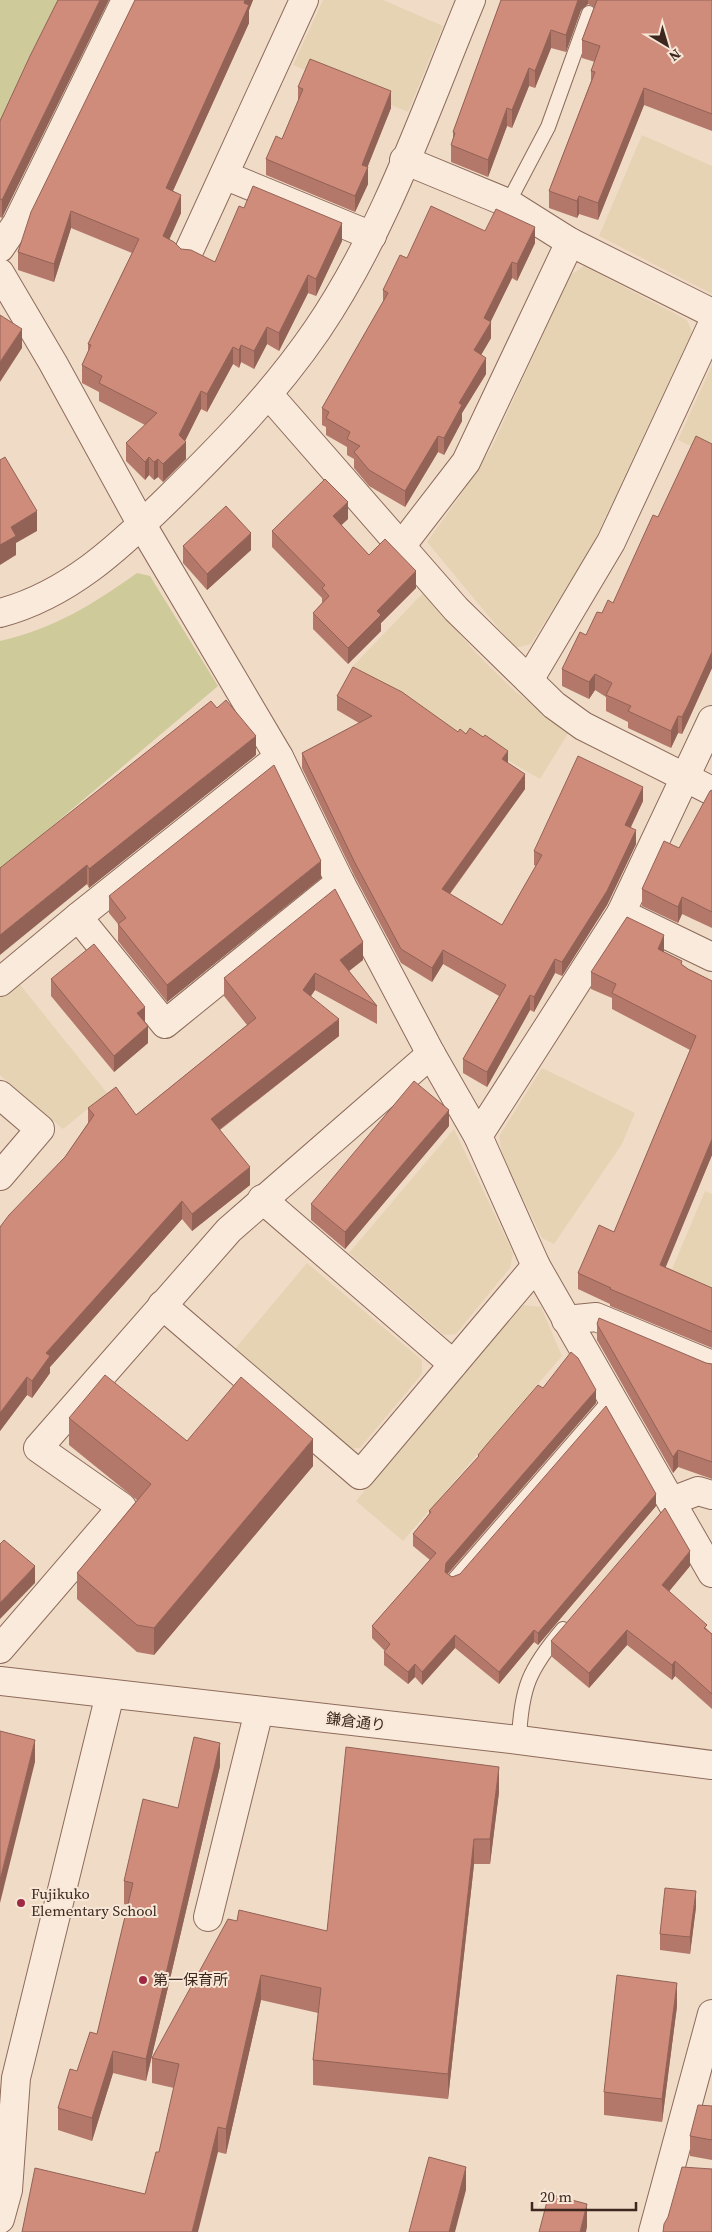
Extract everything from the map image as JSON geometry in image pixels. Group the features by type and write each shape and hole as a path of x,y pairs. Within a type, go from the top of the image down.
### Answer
{"street":[{"path":"0,248 17,223 126,0"},
{"path":"188,253 304,0"},
{"path":"0,613 48,596 102,561 142,525 212,456 269,395 318,328 372,236 471,0"},
{"path":"404,160 508,202 570,242 712,313"},
{"path":"224,175 372,236"},
{"path":"402,545 466,462 570,242"},
{"path":"0,273 53,363 142,525 279,757 340,882 431,1054 478,1136 536,1266 611,1399 665,1509 712,1573"},
{"path":"529,680 611,542 712,325"},
{"path":"269,395 456,609 554,705 583,726 712,791"},
{"path":"478,1136 621,913 712,720"},
{"path":"0,982 78,917 279,757"},
{"path":"78,917 165,1024 340,882"},
{"path":"621,913 712,957"},
{"path":"0,1649 122,1507 38,1448 229,1230 431,1054"},
{"path":"0,1095 40,1129 0,1176"},
{"path":"262,1200 453,1364"},
{"path":"162,1305 360,1475 536,1266"},
{"path":"566,1320 596,1317 712,1364"},
{"path":"665,1509 698,1491 712,1496"},
{"name":"鎌倉通り","path":"0,1681 519,1740 712,1765"},
{"path":"0,2219 8,2190 16,2078 110,1694"},
{"path":"208,1917 260,1711"},
{"path":"654,2232 682,2171 712,2014"}],"lane":[{"path":"508,202 548,126 589,13"},
{"path":"452,1581 611,1399"},
{"path":"519,1740 520,1709 526,1684 541,1655 572,1619"}],"shaded area":[{"path":"0,0 64,0 0,130"},
{"path":"323,0 383,0 443,26 408,112 293,65"},
{"path":"642,135 712,166 712,294 599,236"},
{"path":"584,266 687,320 692,332 591,548 531,644 515,648 427,542 492,447 569,276"},
{"path":"712,365 712,456 678,440"},
{"path":"137,573 150,576 218,686 0,870 0,641 20,636 56,622 88,605"},
{"path":"423,593 477,654 515,691 569,732 540,779 350,669"},
{"path":"17,981 107,1093 63,1129 0,1075 0,995"},
{"path":"542,1068 635,1113 622,1144 554,1244 542,1238 502,1155 499,1136"},
{"path":"454,1129 513,1253 510,1268 456,1334 444,1335 349,1253"},
{"path":"705,1191 712,1194 712,1300 667,1281"},
{"path":"307,1263 422,1360 422,1374 360,1448 346,1449 234,1350"},
{"path":"523,1305 541,1307 562,1356 403,1541 356,1501"}],"building":[{"path":"58,0 100,0 2,200 0,199 0,121"},
{"path":"135,0 245,0 244,3 249,5 166,188 181,195 163,236 174,242 181,249 191,250 215,262 239,206 244,208 253,186 342,223 316,279 308,275 279,333 267,327 254,351 241,345 239,350 233,347 207,394 201,391 179,435 186,442 163,464 158,459 154,462 149,457 145,462 126,443 157,413 99,383 102,376 82,365 91,345 88,344 139,239 71,211 54,264 18,252 31,212"},
{"path":"501,0 578,0 566,35 551,30 535,71 529,68 512,110 507,108 488,160 451,145 455,133 453,132"},
{"path":"597,0 712,0 712,114 644,88 598,203 579,196 577,201 549,191 595,72 591,71 600,46 582,40"},
{"path":"310,59 391,91 362,165 368,167 355,196 266,159 276,136 282,139 303,89 298,87"},
{"path":"431,206 485,231 496,209 535,227 517,264 512,262 484,318 491,322 474,350 486,358 459,403 462,405 444,438 438,436 405,491 369,470 354,452 360,446 347,439 350,432 326,418 329,412 322,408 388,293 383,290 400,255 407,258"},
{"path":"0,315 22,329 0,362"},
{"path":"696,436 712,444 712,652 682,717 678,716 671,731 628,711 631,706 606,695 612,683 595,674 589,682 562,669 580,632 586,635 597,612 602,613 608,600 613,603 653,515 658,517"},
{"path":"5,457 37,511 11,527 16,536 0,545 0,460"},
{"path":"325,479 348,502 333,516 369,555 385,539 416,571 377,611 381,615 348,648 313,613 329,596 322,588 325,585 272,531"},
{"path":"226,506 251,533 207,574 183,546"},
{"path":"353,667 402,692 458,732 460,729 466,734 470,728 483,737 485,735 508,751 502,759 525,774 442,889 502,925 542,855 534,851 578,756 643,787 625,825 636,830 607,891 562,962 555,959 534,997 530,995 487,1072 463,1059 506,985 443,950 432,968 401,949 354,861 302,753 372,716 337,696"},
{"path":"226,700 256,736 89,869 87,865 0,935 0,868 211,701 217,708"},
{"path":"274,765 321,861 167,985 118,924 126,918 109,896"},
{"path":"712,790 712,912 682,897 678,907 642,889 664,841 679,848"},
{"path":"335,889 363,942 340,960 377,1006 315,973 303,990 339,1019 211,1119 250,1167 192,1214 182,1201 46,1353 50,1356 32,1381 27,1377 0,1413 0,1227 9,1215 65,1157 94,1115 88,1108 116,1087 136,1115 256,1018 224,978"},
{"path":"627,917 664,935 658,949 682,961 681,964 688,969 712,981 712,1139 660,1265 712,1288 712,1332 610,1289 578,1273 599,1225 614,1232 696,1036 612,993 616,984 591,972"},
{"path":"94,944 145,1007 137,1013 148,1026 114,1056 51,979"},
{"path":"414,1081 449,1110 345,1232 311,1204"},
{"path":"599,1318 712,1364 712,1462 678,1450 673,1457 597,1324"},
{"path":"571,1352 578,1358 596,1390 446,1563 445,1572 452,1577 460,1574 606,1406 656,1494 538,1633 534,1630 499,1672 455,1635 422,1672 415,1664 408,1672 384,1652 390,1644 372,1626 436,1553 413,1534 431,1512 429,1511 479,1456 538,1385 543,1388"},
{"path":"105,1375 187,1441 241,1377 313,1439 154,1628 137,1625 77,1573 151,1484 69,1418"},
{"path":"665,1508 690,1551 662,1585 707,1625 704,1628 712,1634 712,1694 675,1661 672,1665 627,1630 589,1673 551,1641"},
{"path":"4,1540 35,1566 0,1603 0,1544"},
{"path":"0,1731 35,1740 0,1880"},
{"name":"第一保育所","path":"194,1737 220,1743 146,2059 113,2051 92,2118 58,2108 70,2069 77,2071 90,2032 97,2034 133,1883 124,1881 143,1799 178,1808"},
{"path":"346,1747 499,1767 490,1839 474,1839 448,2074 313,2060 321,1988 261,1975 226,2129 218,2127 192,2232 22,2232 35,2168 145,2194 156,2152 159,2152 179,2064 152,2058 228,1919 237,1921 239,1910 327,1931"},
{"path":"665,1888 696,1891 690,1937 660,1934"},
{"path":"617,1975 677,1983 662,2099 604,2092"},
{"path":"698,2105 712,2106 712,2140 690,2136"},
{"path":"429,2157 466,2167 449,2232 409,2232"},
{"path":"682,2167 712,2169 712,2232 663,2232"},
{"path":"549,2194 587,2204 580,2232 539,2232"}],"place":[{"name":"Fujikuko Elementary School","path":"21,1903"},
{"name":"第一保育所","path":"143,1980"}]}
